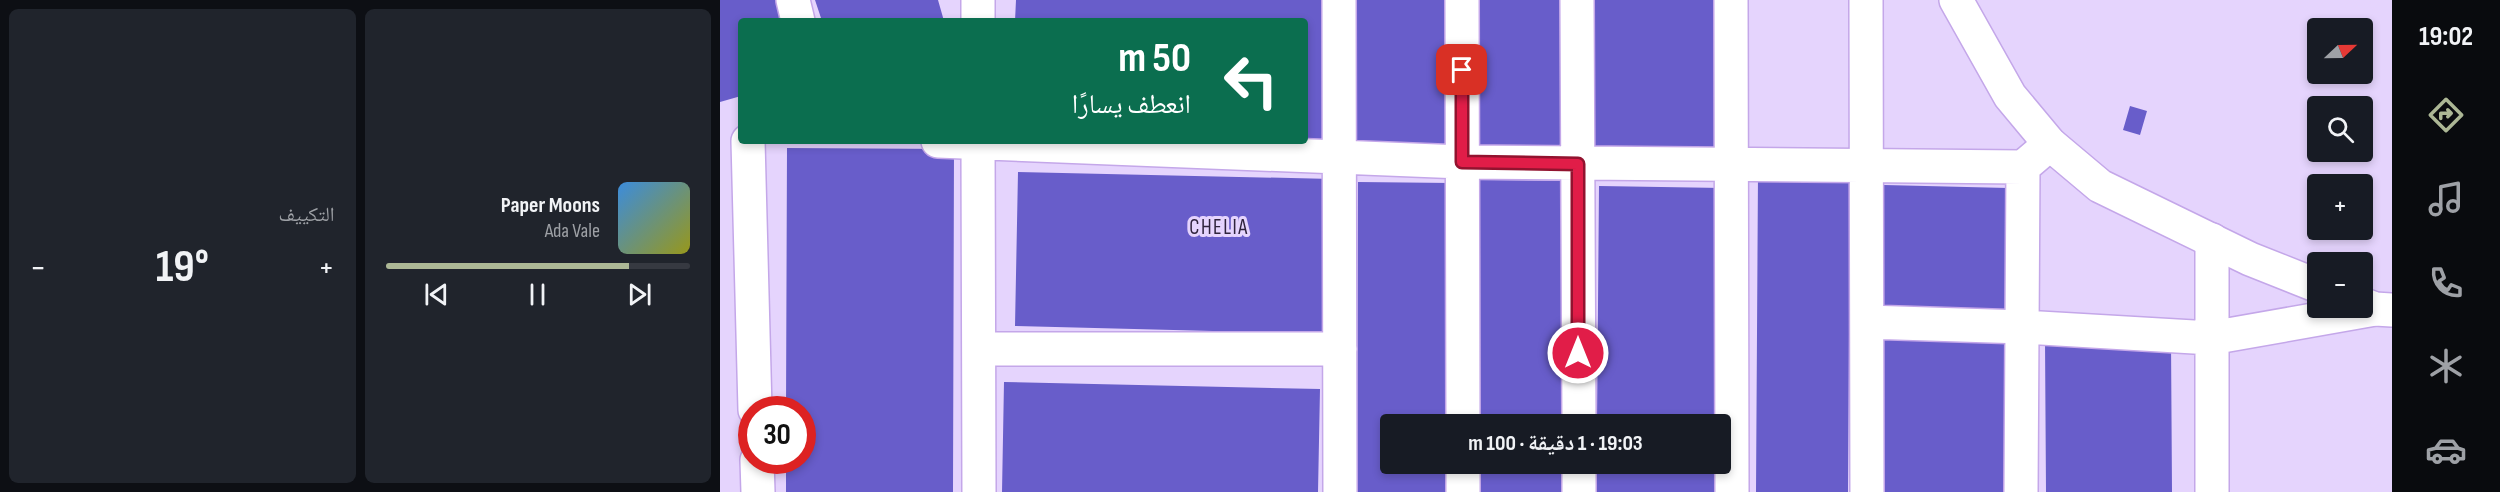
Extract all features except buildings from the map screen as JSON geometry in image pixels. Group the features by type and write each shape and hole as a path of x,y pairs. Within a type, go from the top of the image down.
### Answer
{"street":[{"path":"793,0 797,18"},
{"path":"978,0 978,18"},
{"path":"1339,0 1340,492"},
{"path":"1462,0 1463,414"},
{"path":"1577,0 1579,414"},
{"path":"1731,0 1732,492"},
{"path":"1866,0 1867,492"},
{"path":"1956,0 2010,96 2050,144 2100,186 2212,240 2307,281"},
{"path":"720,136 738,134"},
{"path":"748,144 755,396"},
{"path":"978,144 979,492"},
{"path":"1023,144 1462,162 2023,167 2050,144"},
{"path":"2022,492 2023,167"},
{"path":"2212,240 2212,492"},
{"path":"1868,322 2023,327 2211,338 2376,308"},
{"path":"979,349 1340,349"},
{"path":"757,474 758,492"},
{"path":"1463,474 1463,492"},
{"path":"1579,474 1579,492"}],"district":[{"name":"CHELIA","path":"1219,227"}],"route":[{"path":"1462,70 1462,162 1578,164 1578,353"}]}
